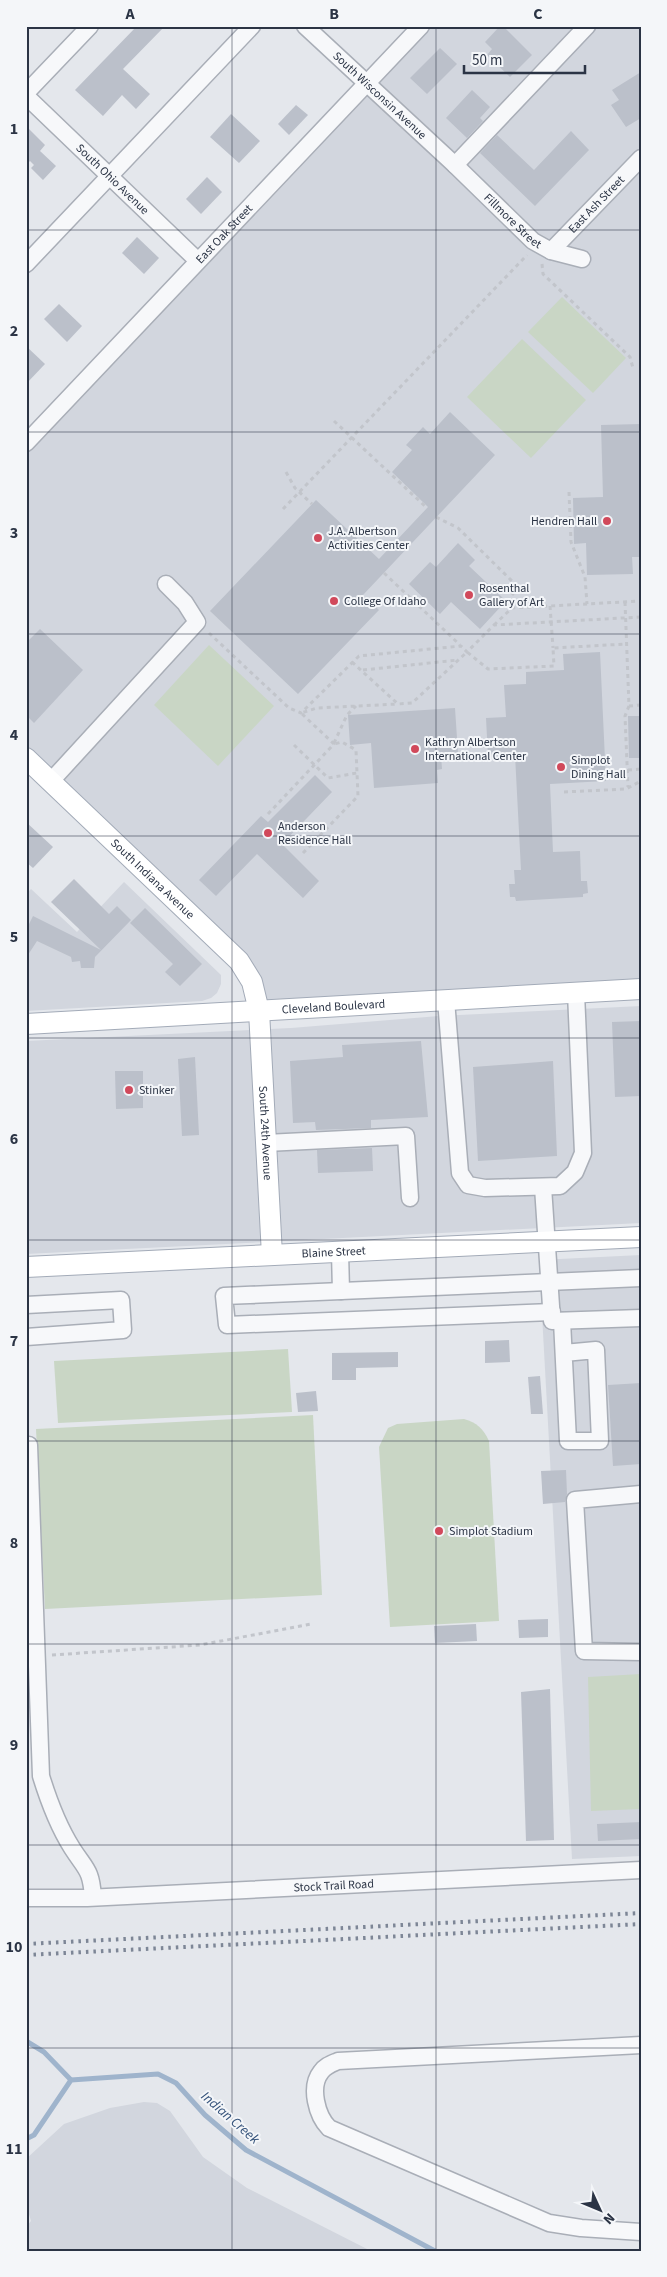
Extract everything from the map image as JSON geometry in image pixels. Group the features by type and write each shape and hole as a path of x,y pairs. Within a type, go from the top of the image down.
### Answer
{"main road":[{"name":"South Indiana Avenue","path":"26,758 239,961 252,982 259,1011"},
{"name":"Cleveland Boulevard","path":"26,1024 641,989"},
{"name":"South 24th Avenue","path":"259,1011 272,1255"},
{"name":"Blaine Street","path":"26,1267 641,1237"}],"street":[{"path":"26,94 90,26"},
{"path":"26,264 252,26"},
{"name":"South Wisconsin Avenue","path":"305,26 455,165"},
{"name":"East Oak Street","path":"27,440 421,26"},
{"path":"455,165 586,26"},
{"name":"South Ohio Avenue","path":"26,94 198,261"},
{"name":"East Ash Street","path":"546,256 641,158"},
{"name":"Fillmore Street","path":"455,165 546,256 582,259"},
{"path":"51,781 197,622 185,603 166,584"},
{"path":"446,1000 460,1173 468,1185 485,1188 543,1187 560,1186 575,1172 583,1153 576,993"},
{"path":"266,1143 406,1136 410,1198"},
{"path":"543,1187 549,1282 564,1352 568,1441 600,1441 596,1350 564,1352"},
{"path":"340,1252 341,1291"},
{"path":"641,1278 224,1296 227,1325 557,1316 641,1318"},
{"path":"26,1305 121,1300 123,1330 26,1336"},
{"path":"29,1444 42,1776 50,1805 72,1848 92,1878 93,1897"},
{"path":"641,1494 575,1500 584,1651 641,1652"},
{"name":"Stock Trail Road","path":"26,1898 93,1897 641,1870"},
{"path":"641,2045 338,2061 326,2066 319,2074 316,2085 317,2111 321,2120 329,2128 549,2222 581,2228 641,2232"}],"path":[{"path":"283,509 530,252"},
{"path":"546,256 543,274 630,357 633,368"},
{"path":"334,420 427,508"},
{"path":"286,472 300,493 312,504"},
{"path":"569,492 570,542 584,577 587,604"},
{"path":"436,517 458,528 513,582 516,586 515,592 510,597 512,608"},
{"path":"384,572 467,652 488,669 554,666 550,606"},
{"path":"301,714 317,708 412,703 512,608 641,601"},
{"path":"625,602 629,706 625,716 628,787"},
{"path":"494,625 641,618"},
{"path":"197,622 289,708 301,714 334,744"},
{"path":"553,648 626,644"},
{"path":"301,714 359,656 461,646"},
{"path":"362,670 459,660"},
{"path":"352,662 398,704"},
{"path":"629,706 641,705"},
{"path":"268,814 334,744 348,715 356,706"},
{"path":"303,853 358,796 356,750 342,742 334,744"},
{"path":"294,745 328,778 357,773"},
{"path":"628,770 641,769"},
{"path":"564,792 628,787 641,781"},
{"path":"36,1656 200,1644 312,1624"}],"shaded area":[{"name":"College Of Idaho","path":"421,26 641,26 641,989 259,1011 252,982 26,758 26,443"},
{"path":"124,882 221,975 221,984 217,993 211,998 202,1001 26,1011 26,894 31,889 77,932"},
{"path":"641,1006 641,1223 26,1254 26,1041 291,1028 439,1016"},
{"path":"641,1255 641,1856 572,1859 539,1260"},
{"path":"144,2102 157,2103 170,2111 203,2157 247,2188 371,2251 26,2251 26,2227 31,2221 26,2204 26,2159 64,2124 110,2108"}],"green space":[{"path":"562,297 626,358 593,393 528,332"},
{"path":"522,339 586,400 531,458 467,397"},
{"path":"209,645 274,706 218,766 154,705"},
{"path":"288,1349 292,1412 58,1423 54,1361"},
{"path":"313,1415 322,1595 45,1609 36,1429"},
{"name":"Simplot Stadium","path":"464,1419 473,1422 479,1427 489,1441 499,1621 390,1627 379,1447 388,1428 397,1424"},
{"path":"641,1674 641,1809 591,1811 588,1677"}],"building":[{"path":"137,26 165,26 123,69 150,94 136,109 122,95 103,116 75,90"},
{"path":"500,26 503,26 532,55 510,77 487,55 492,49 485,42"},
{"path":"440,48 457,64 427,94 410,78"},
{"path":"641,72 641,118 626,127 611,105 619,100 612,90"},
{"path":"472,90 490,107 480,118 483,121 467,138 446,118"},
{"path":"296,105 308,115 289,135 278,124"},
{"path":"231,114 260,141 239,163 210,137"},
{"path":"26,126 45,145 40,151 56,166 43,180 31,168 34,165 30,161 26,165"},
{"path":"571,131 589,150 535,206 480,153 497,135 534,170"},
{"path":"207,177 222,192 201,214 186,199"},
{"path":"137,237 159,258 144,274 122,253"},
{"path":"59,304 82,326 67,342 44,319"},
{"path":"26,346 45,364 26,384"},
{"name":"J.A. Albertson Activities Center","path":"450,412 495,455 363,595 379,610 298,694 210,611 316,500 379,559 428,507 392,472 412,450 406,445 423,427 430,434"},
{"name":"Hendren Hall","path":"641,424 641,557 632,557 633,574 587,575 586,543 574,544 573,498 603,497 601,425"},
{"path":"458,543 475,560 469,566 506,601 480,629 451,602 440,614 409,584 430,562 436,567"},
{"path":"40,629 83,670 34,723 26,715 26,643"},
{"name":"Simplot Dining Hall","path":"600,652 606,781 550,784 553,852 580,851 581,881 587,881 588,893 583,894 583,897 516,901 515,897 510,897 509,884 515,884 514,870 521,870 515,755 488,757 486,718 506,717 504,685 526,684 526,672 564,670 563,654"},
{"name":"Kathryn Albertson International Center","path":"455,708 458,753 441,755 442,769 437,770 438,783 374,788 371,743 350,745 348,715"},
{"path":"628,716 641,716 641,758 629,758"},
{"name":"Anderson Residence Hall","path":"315,775 332,792 282,844 319,881 303,898 257,854 216,896 199,880 261,816 268,822"},
{"path":"26,822 53,847 33,868 26,862"},
{"path":"74,879 109,914 117,906 131,920 95,957 94,968 81,968 80,961 72,962 71,957 37,941 26,958 26,930 33,916 101,950 51,902"},
{"path":"145,908 202,964 180,986 165,972 173,964 130,923"},
{"path":"641,1021 641,1096 615,1097 612,1022"},
{"path":"421,1041 428,1117 371,1120 371,1128 316,1130 315,1122 293,1123 290,1061 343,1057 342,1045"},
{"path":"195,1057 199,1135 182,1136 178,1059"},
{"path":"553,1061 557,1156 478,1161 473,1067"},
{"name":"Stinker","path":"115,1071 143,1071 143,1108 116,1109"},
{"path":"372,1148 373,1171 318,1173 317,1150"},
{"path":"509,1340 510,1362 485,1363 485,1341"},
{"path":"398,1352 398,1367 356,1368 356,1380 332,1380 332,1353"},
{"path":"540,1376 543,1414 531,1414 528,1377"},
{"path":"641,1383 641,1464 613,1466 608,1385"},
{"path":"316,1391 318,1411 298,1412 296,1393"},
{"path":"566,1470 567,1494 565,1502 543,1504 541,1471"},
{"path":"548,1619 548,1637 519,1638 518,1620"},
{"path":"476,1624 477,1641 435,1643 434,1626"},
{"path":"550,1689 554,1840 526,1841 521,1692"},
{"path":"641,1822 641,1839 598,1841 597,1824"}],"waterway":[{"path":"26,2041 44,2052 71,2080"},
{"name":"Indian Creek","path":"26,2139 34,2135 71,2080 158,2074 176,2083 205,2115 246,2150 435,2251"}],"railway":[{"path":"26,1944 641,1913"},
{"path":"26,1955 641,1924"}],"place":[{"name":"Hendren Hall","path":"607,521"},
{"name":"J.A. Albertson Activities Center","path":"318,538"},
{"name":"Rosenthal Gallery of Art","path":"469,595"},
{"name":"College Of Idaho","path":"334,601"},
{"name":"Kathryn Albertson International Center","path":"415,749"},
{"name":"Simplot Dining Hall","path":"561,767"},
{"name":"Anderson Residence Hall","path":"268,833"},
{"name":"Stinker","path":"129,1090"},
{"name":"Simplot Stadium","path":"439,1531"}]}
